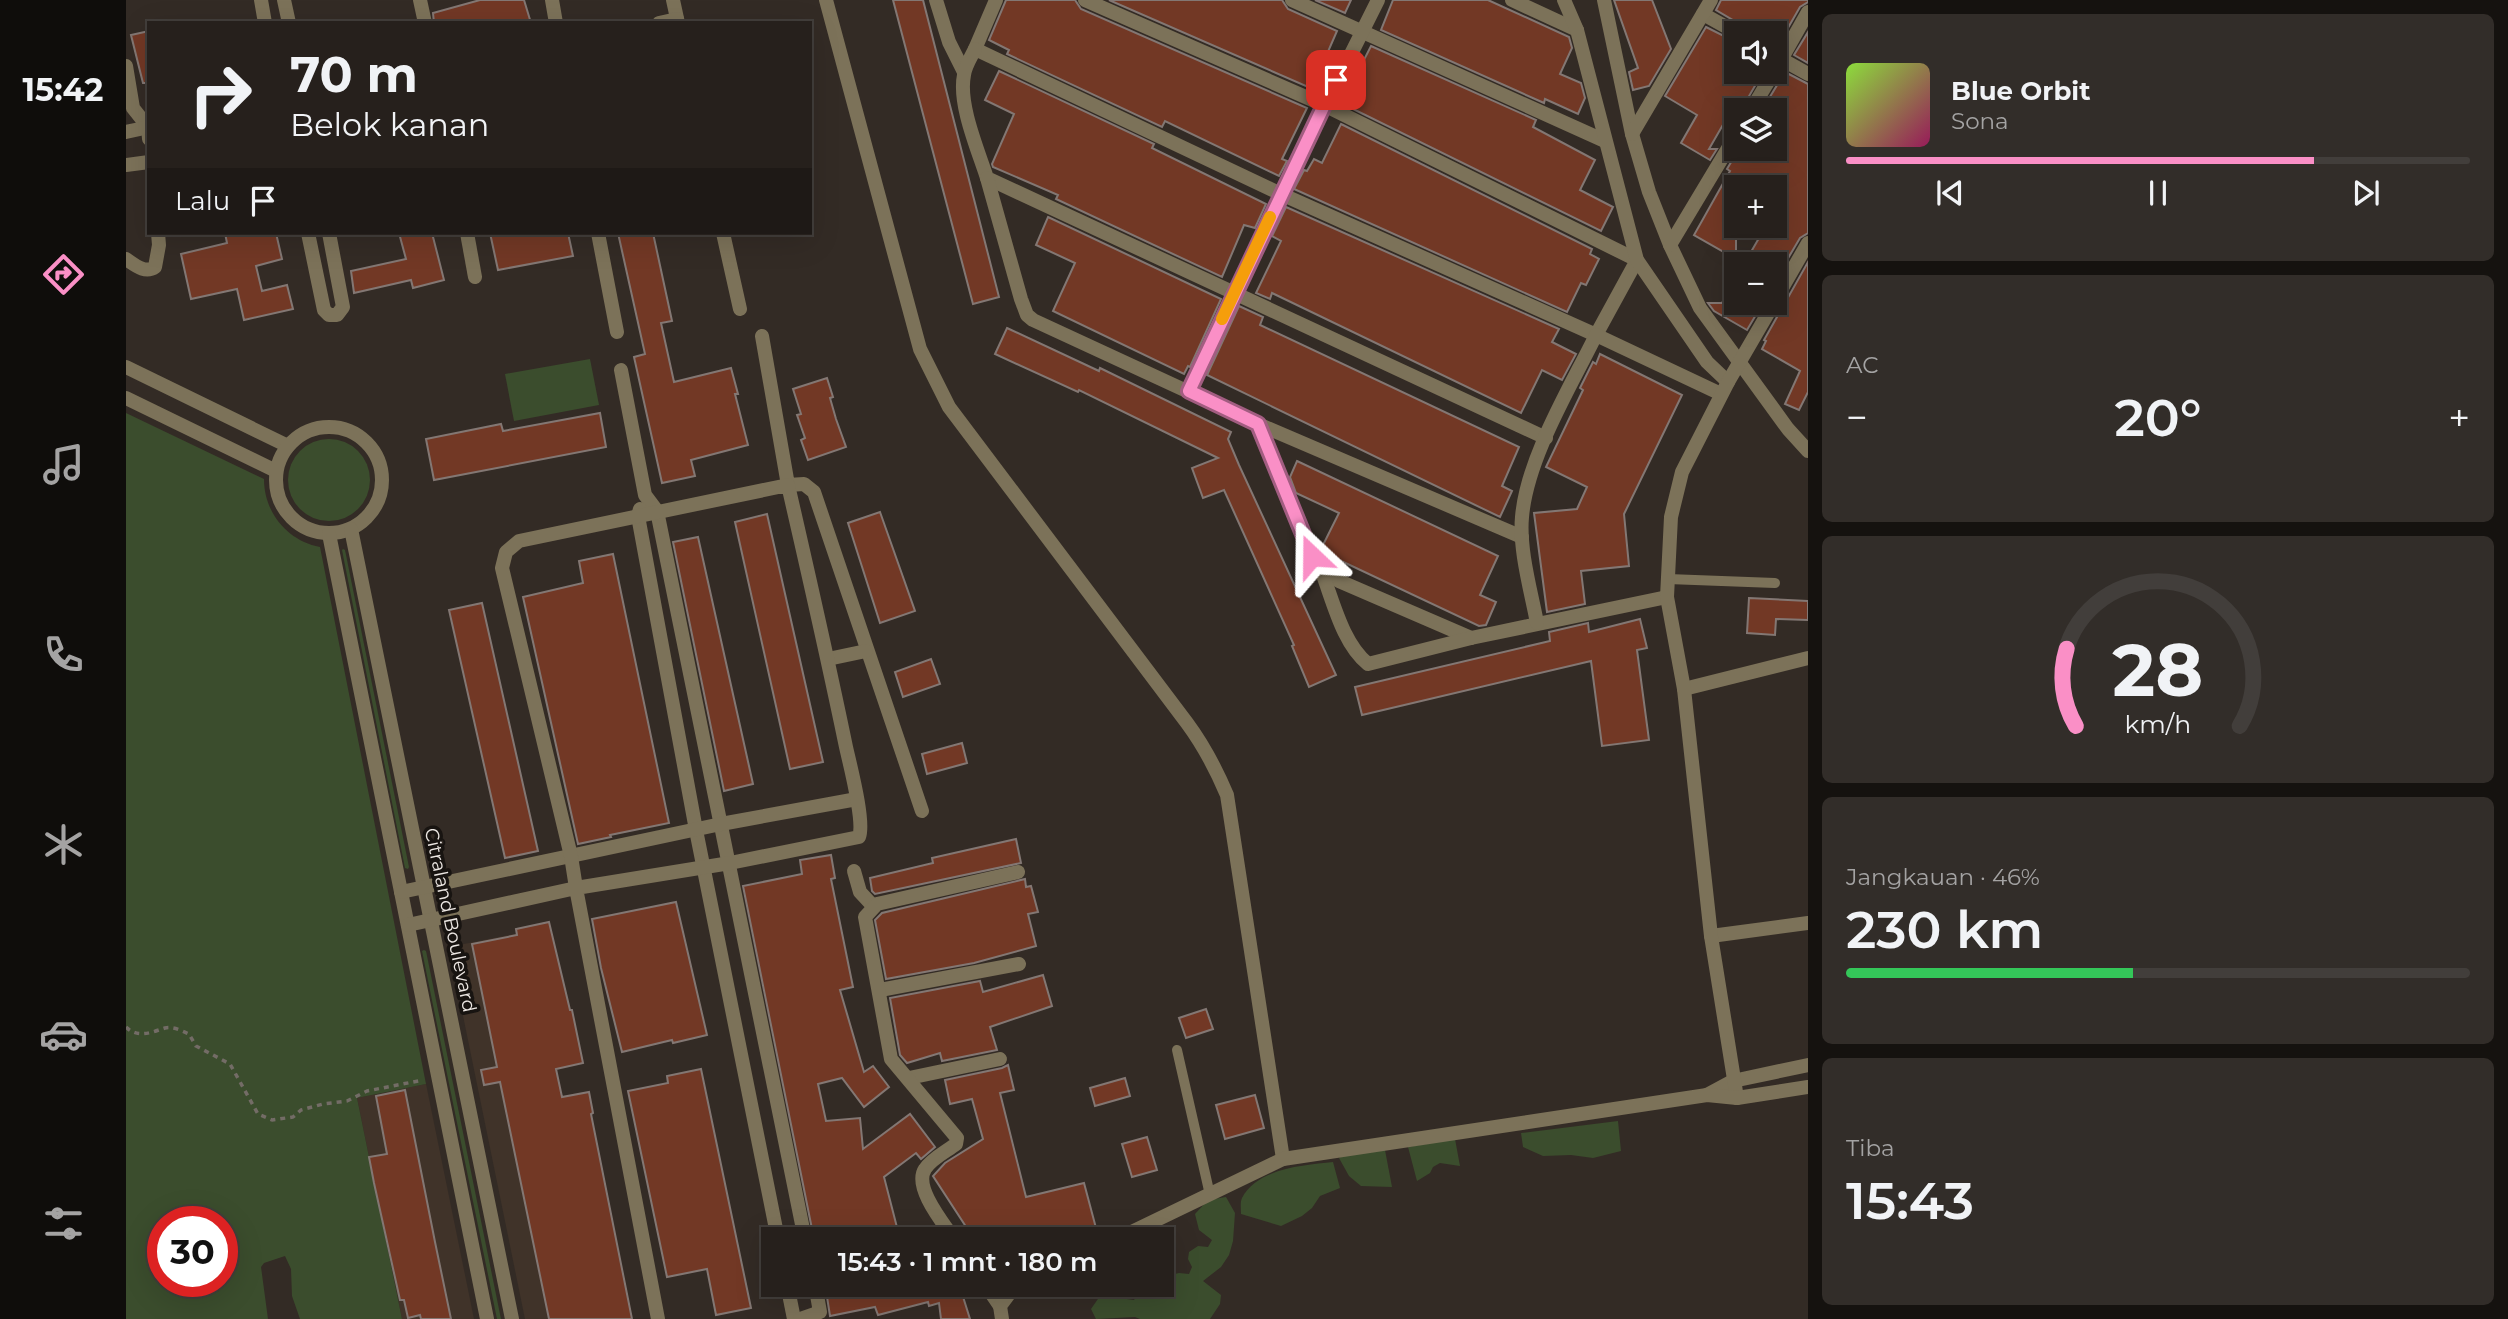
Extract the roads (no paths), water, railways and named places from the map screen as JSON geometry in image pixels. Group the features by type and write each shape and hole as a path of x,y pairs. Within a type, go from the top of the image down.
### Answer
{"street":[{"path":"261,0 265,21"},
{"path":"284,0 289,21"},
{"path":"420,0 425,21"},
{"path":"552,0 556,21"},
{"path":"673,0 678,21"},
{"path":"826,0 920,349 934,380 949,407 1194,732 1206,749 1227,795 1283,1159"},
{"path":"936,0 949,42 964,72"},
{"path":"996,0 964,72 962,89 1027,315 1038,324 1258,424 1522,537"},
{"path":"1084,0 1324,105 1637,260"},
{"path":"1292,0 1605,141"},
{"path":"1189,391 1280,194 1378,0"},
{"path":"1512,0 1577,30"},
{"path":"1564,0 1577,30 1637,260 1724,388"},
{"path":"1604,0 1632,134 1649,192 1670,245 1700,308 1788,429 1808,451"},
{"path":"1632,134 1711,0"},
{"path":"1787,46 1808,12"},
{"path":"1703,14 1724,26"},
{"path":"975,49 1280,194 1596,335 1724,388"},
{"path":"126,66 133,108 147,126"},
{"path":"1787,67 1808,74"},
{"path":"126,122 133,108"},
{"path":"126,132 147,127"},
{"path":"1670,245 1724,155"},
{"path":"126,164 147,162"},
{"path":"987,178 1546,438"},
{"path":"126,261 142,269 155,267 158,235"},
{"path":"308,235 324,310 329,315 337,315 343,307 329,235"},
{"path":"467,235 475,277"},
{"path":"598,235 617,332"},
{"path":"723,235 740,309"},
{"path":"1787,279 1808,243"},
{"path":"1536,624 1522,537 1526,492 1546,438 1596,335 1637,260"},
{"path":"1737,1098 1710,936 1684,689 1667,597 1671,517 1682,472 1724,388 1767,315"},
{"path":"408,925 576,888 855,839 861,830 828,659 788,485 762,336"},
{"path":"126,368 288,446"},
{"path":"621,370 645,495 657,511 803,1227"},
{"path":"126,398 276,471"},
{"path":"1258,424 1348,639 1358,656 1368,664 1471,638 1667,597"},
{"path":"327,426 354,433 374,452 383,478 381,492 369,517 351,529 329,534 304,528 293,520 278,496 276,471 282,455 300,435 327,426"},
{"path":"658,1319 570,856 502,568 506,552 519,541 657,511 788,485 804,484 810,487 814,492 922,811"},
{"path":"645,495 638,516 696,830 776,1227"},
{"name":"Citraland Boulevard","path":"351,529 512,1319"},
{"path":"329,534 487,1319"},
{"path":"1321,570 1339,581 1471,638"},
{"path":"828,659 866,651"},
{"path":"1684,689 1808,658"},
{"path":"401,892 721,824 857,799"},
{"path":"854,871 860,892 873,906"},
{"path":"946,1227 924,1191 923,1175 925,1168 956,1144 957,1138 909,1078 897,1068 888,1052 866,917 873,906 1018,872"},
{"path":"1710,936 1808,923"},
{"path":"880,990 1018,964"},
{"path":"909,1078 1000,1059"},
{"path":"1707,1095 1733,1081 1808,1065"},
{"path":"746,1076 771,1071"},
{"path":"1142,1227 1283,1159 1707,1095 1737,1098 1808,1087"},
{"path":"790,1297 794,1319"},
{"path":"800,1319 820,1312 817,1297"},
{"path":"992,1297 1001,1313"}],"lane":[{"path":"1668,579 1775,583"},
{"path":"1177,1050 1210,1195"}]}
